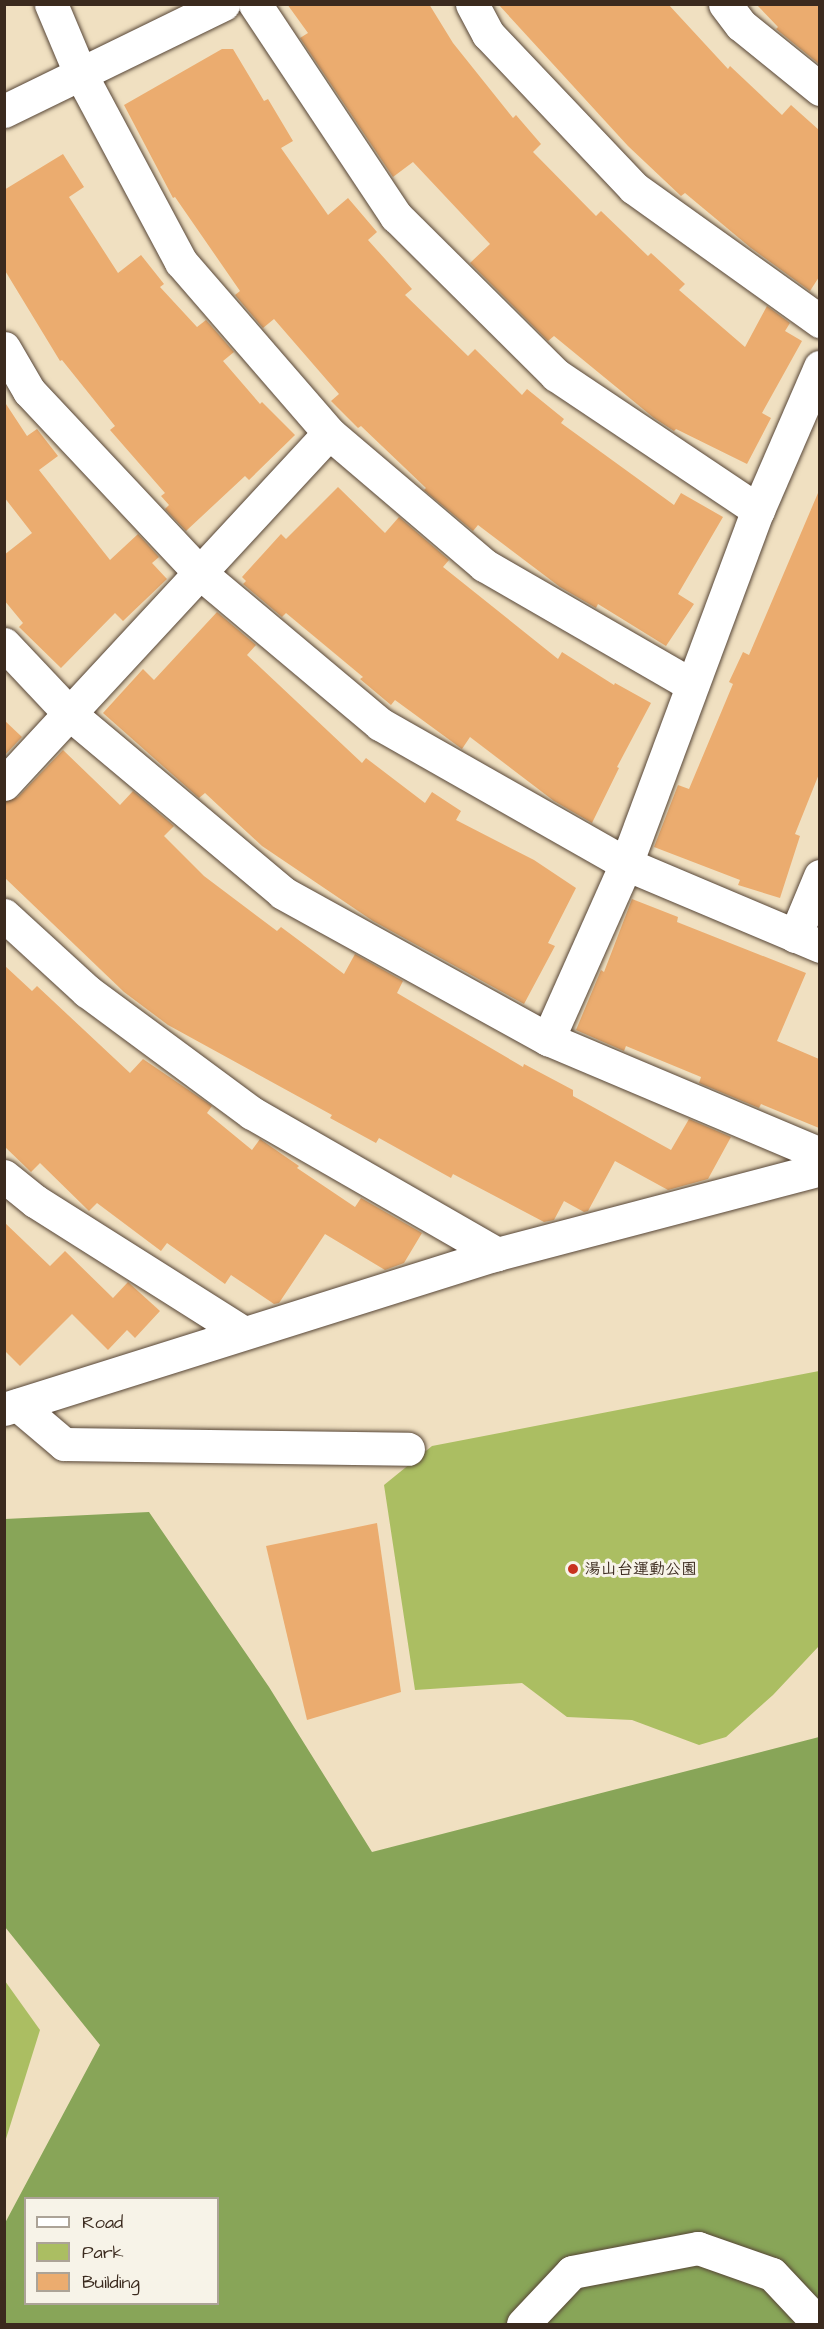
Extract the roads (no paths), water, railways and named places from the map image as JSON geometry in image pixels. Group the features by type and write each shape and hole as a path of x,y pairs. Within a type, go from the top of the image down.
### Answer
{"street":[{"path":"51,4 80,73 181,262 330,433 484,565 692,685"},
{"path":"4,111 223,4"},
{"path":"255,4 396,216 556,375 758,510"},
{"path":"472,4 488,34 633,188 819,321"},
{"path":"725,4 741,25 819,88"},
{"path":"4,348 29,392 200,573 380,724 626,864 807,941 819,876"},
{"path":"549,1040 626,864 758,510 819,367"},
{"path":"4,784 330,433"},
{"path":"4,644 70,714 283,893 549,1040 819,1154"},
{"path":"4,915 87,991 252,1113 497,1254"},
{"path":"11,1407 497,1254 819,1169"},
{"path":"4,1176 35,1201 244,1333"},
{"path":"11,1407 64,1444 408,1449"},
{"path":"524,2325 573,2272 698,2248 772,2274 819,2325"}],"place":[{"name":"湯山台運動公園","path":"573,1569"}]}
